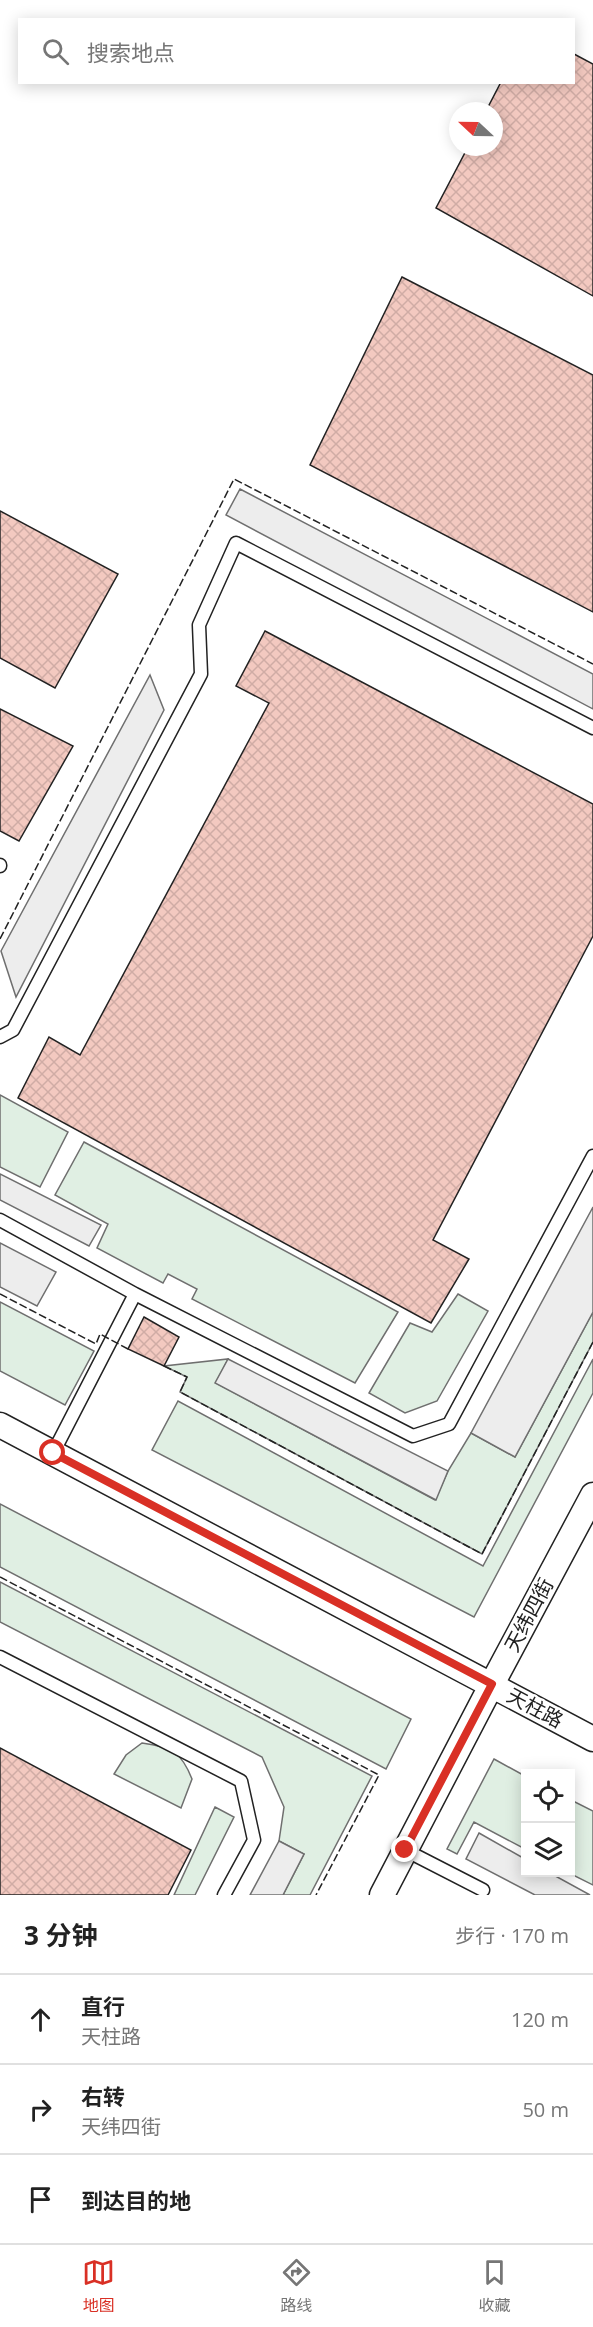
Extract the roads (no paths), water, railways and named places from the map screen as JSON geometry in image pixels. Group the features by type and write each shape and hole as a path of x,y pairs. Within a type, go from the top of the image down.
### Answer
{"street":[{"name":"天柱路","path":"0,1425 593,1739"},
{"name":"天纬四街","path":"382,1895 593,1495"}],"lane":[{"path":"0,1037 13,1030 201,674 199,625 236,543 593,728"},
{"path":"0,1220 135,1294 412,1436 449,1424 593,1156"},
{"path":"53,1453 135,1294"},
{"path":"0,1657 241,1781 254,1840 224,1895"},
{"path":"405,1850 483,1890"}]}
